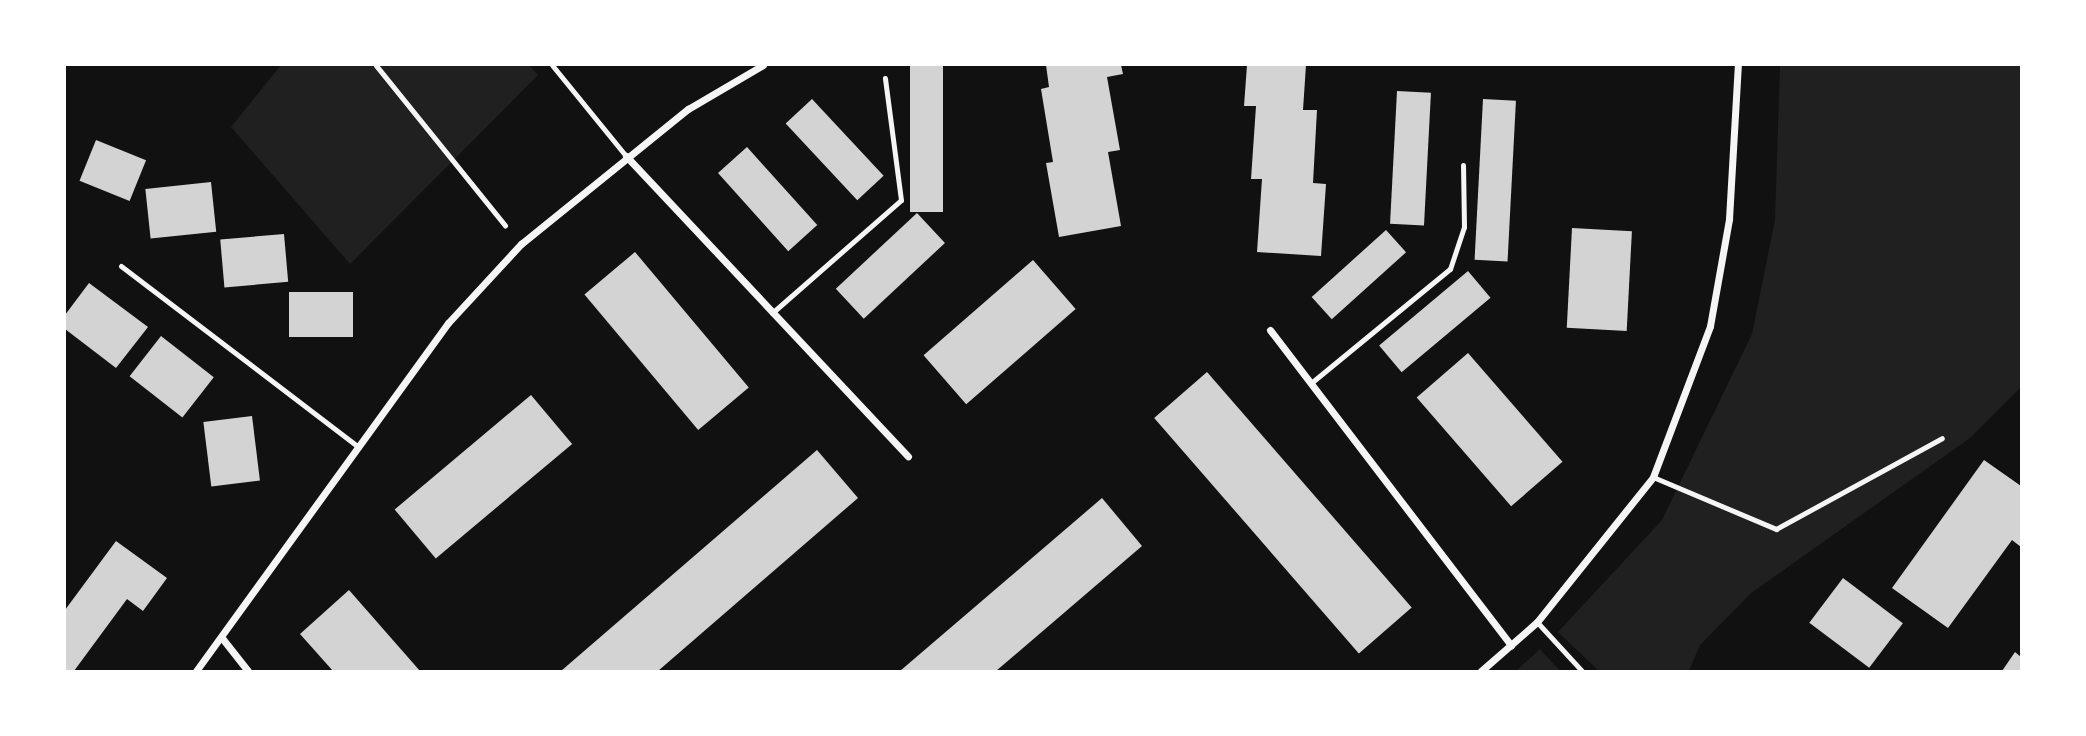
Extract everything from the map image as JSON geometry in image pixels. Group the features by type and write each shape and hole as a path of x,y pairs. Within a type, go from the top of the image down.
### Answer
{"street":[{"path":"196,671 448,323 521,244 626,156 688,109 763,65"},
{"path":"1482,671 1537,622 1653,477 1710,326 1729,219 1738,65"},
{"path":"626,156 908,456"},
{"path":"1270,330 1511,645"},
{"path":"222,638 248,671"}],"lane":[{"path":"552,65 626,156"},
{"path":"772,313 901,200 885,78"},
{"path":"1311,383 1450,269 1464,227 1463,165"},
{"path":"121,266 359,447"},
{"path":"1653,477 1776,529 1942,438"},
{"path":"1537,622 1582,671"}],"path":[{"path":"376,65 521,244"}],"shaded area":[{"path":"281,65 529,65 538,75 350,264 231,127"},
{"path":"1780,65 2021,65 2021,387 1970,438 1751,593 1700,645 1689,671 1599,671 1558,632 1662,520 1752,334 1775,220"},
{"path":"1540,649 1560,671 1516,671"}],"building":[{"path":"910,65 943,65 943,212 910,212"},
{"path":"1046,65 1121,65 1123,74 1107,77 1120,150 1108,152 1121,226 1059,237 1046,163 1053,162 1041,89 1049,87"},
{"path":"1247,65 1306,65 1303,110 1317,110 1313,183 1326,184 1321,256 1257,252 1262,179 1251,179 1256,106 1244,106"},
{"path":"1397,91 1431,93 1424,226 1390,224"},
{"path":"812,99 884,176 857,200 786,124"},
{"path":"1483,99 1516,101 1508,262 1475,260"},
{"path":"96,140 146,160 130,201 80,181"},
{"path":"747,147 817,225 788,251 718,173"},
{"path":"211,182 216,232 151,239 145,189"},
{"path":"917,213 945,243 864,319 836,289"},
{"path":"1572,228 1632,231 1627,331 1567,328"},
{"path":"1386,230 1406,252 1332,319 1312,297"},
{"path":"284,234 288,282 224,287 220,240"},
{"path":"635,252 749,388 698,430 584,294"},
{"path":"1033,260 1076,309 966,404 924,355"},
{"path":"1468,271 1490,298 1402,372 1379,346"},
{"path":"89,283 148,327 116,368 65,329 65,315"},
{"path":"289,292 353,292 353,337 289,337"},
{"path":"161,336 214,377 182,417 130,376"},
{"path":"1468,353 1562,462 1511,506 1417,398"},
{"path":"1207,372 1412,607 1359,653 1154,418"},
{"path":"531,395 572,444 436,558 395,509"},
{"path":"252,416 260,481 211,486 203,422"},
{"path":"817,450 858,498 658,671 561,671"},
{"path":"1984,460 2021,486 2021,547 2012,540 1948,628 1892,588"},
{"path":"1102,498 1142,546 996,671 900,671"},
{"path":"116,541 167,578 143,611 127,599 74,671 65,671 65,610"},
{"path":"1843,578 1903,623 1869,668 1809,623"},
{"path":"349,590 420,671 333,671 300,634"},
{"path":"2015,652 2021,657 2021,671 2002,671"}]}
